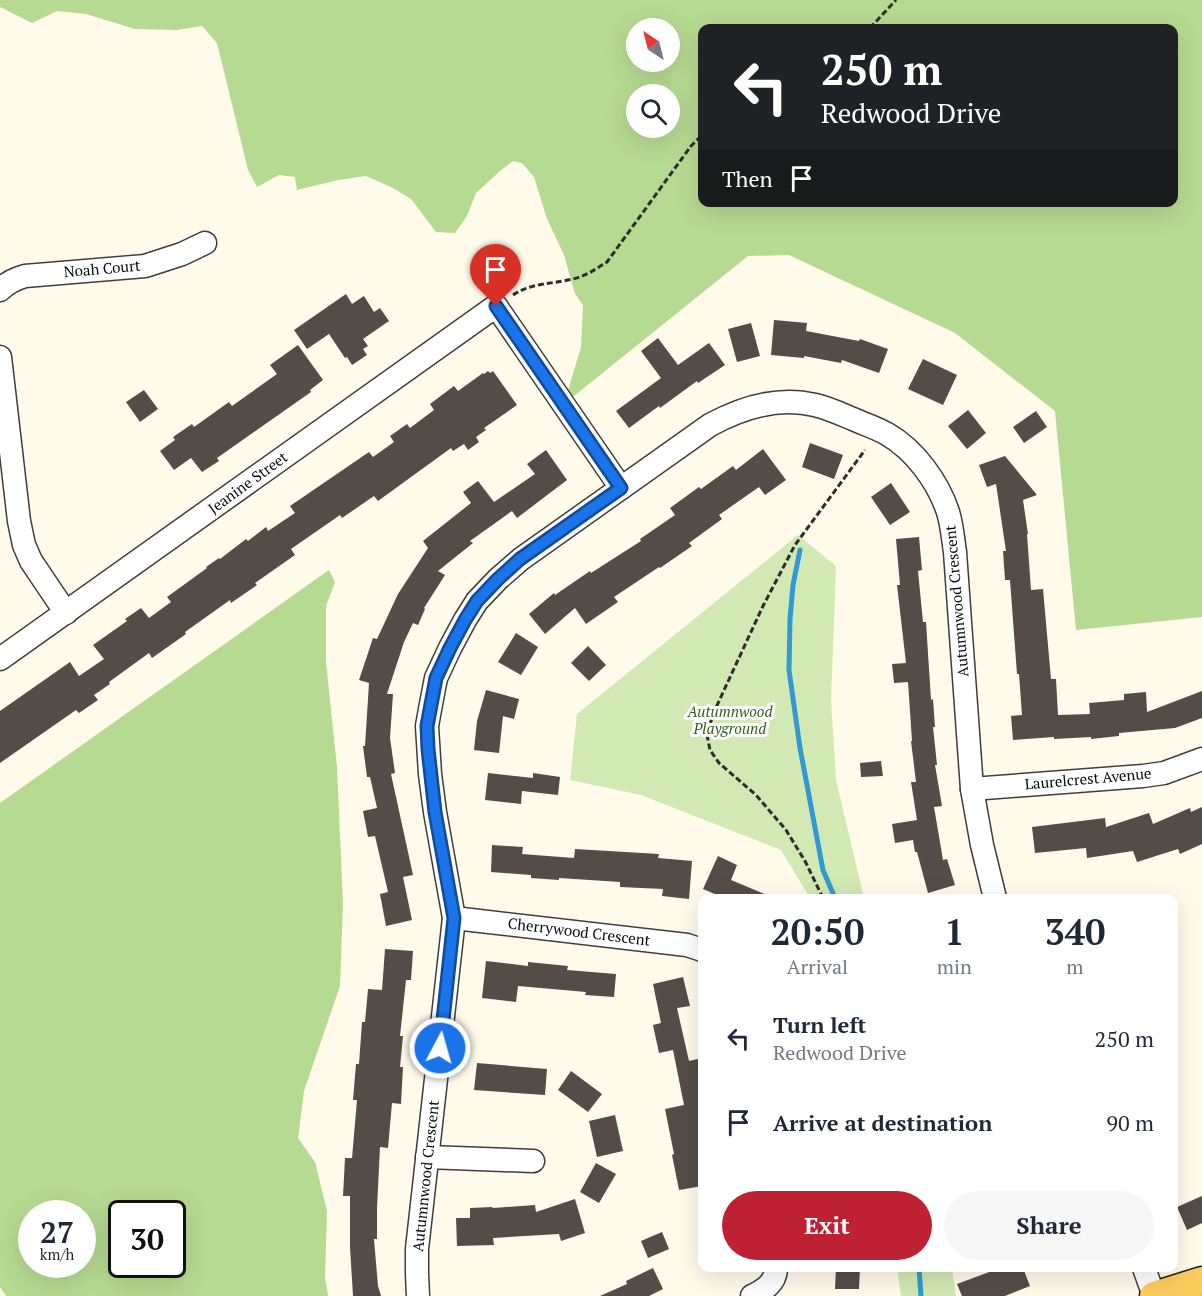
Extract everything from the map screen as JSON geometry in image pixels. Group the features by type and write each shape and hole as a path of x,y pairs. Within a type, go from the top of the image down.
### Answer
{"main road":[{"path":"1154,1296 1202,1281"}],"street":[{"name":"Noah Court","path":"0,290 13,280 25,276 144,266 182,254 205,243"},
{"path":"496,306 621,488"},
{"name":"Jeanine Street","path":"0,659 496,306"},
{"path":"0,357 19,521 24,545 31,561 66,613"},
{"name":"Autumnwood Crescent","path":"418,1296 417,1249 454,918 435,812 428,749 427,726 436,678 477,601 520,559 729,414 755,405 773,402 795,401 816,405 887,434 919,461 932,479 947,511 952,529 972,789 994,894"},
{"name":"Laurelcrest Avenue","path":"972,789 1143,776 1164,773 1202,759"},
{"name":"Cherrywood Crescent","path":"454,918 687,945 698,949"},
{"path":"427,1157 533,1161"},
{"path":"752,1296 772,1282 776,1272"},
{"path":"1145,1272 1154,1296"}],"path":[{"path":"874,24 896,0"},
{"path":"496,306 521,289 575,279 590,273 607,261 698,139"},
{"path":"821,894 786,830 756,795 719,763 710,750 707,735 713,714 763,606 795,545 865,450"}],"green space":[{"path":"0,0 1202,0 1202,617 1076,630 1055,411 955,333 789,255 748,256 564,404 581,347 583,305 575,294 564,255 547,219 534,177 522,163 513,161 476,193 467,216 455,233 436,232 411,199 366,176 297,190 295,177 279,175 257,187 248,170 217,43 202,26 177,30 135,29 86,14 57,11 32,23 0,7"},
{"name":"Autumnwood Playground","path":"798,535 836,566 831,700 836,780 863,894 808,894 781,850 641,795 570,780 577,714"},
{"path":"329,570 335,582 326,606 326,662 337,767 343,904 340,986 304,1091 298,1138 315,1162 327,1211 325,1277 328,1296 6,1296 0,1287 0,803"},
{"path":"898,1272 953,1272 956,1296 901,1296"}],"building":[{"path":"346,294 352,304 364,296 374,312 380,308 389,321 363,339 368,346 363,349 367,355 352,365 329,334 307,349 294,330"},
{"path":"774,320 807,323 806,331 859,341 860,339 888,349 879,373 842,360 841,363 804,356 804,358 771,355"},
{"path":"751,323 760,356 737,362 728,329"},
{"path":"658,338 678,365 709,343 725,365 698,383 697,381 629,428 616,411 661,378 641,351"},
{"path":"298,345 323,380 310,390 311,392 217,458 219,461 202,472 191,458 174,470 160,451 175,440 173,437 192,424 194,427 229,402 232,406 277,374 270,365"},
{"path":"923,359 957,375 943,405 908,389"},
{"path":"488,371 490,373 493,371 517,405 484,428 486,430 476,437 479,442 468,450 464,444 453,451 451,448 378,501 374,496 342,518 340,515 291,549 295,555 255,583 257,585 231,603 230,600 152,658 149,653 94,695 98,700 79,713 76,710 0,763 0,711 70,662 79,676 104,659 93,645 127,621 125,619 141,608 149,618 171,602 167,597 206,567 246,539 248,541 266,527 268,531 295,513 290,506 369,452 373,457 394,442 390,436 407,424 410,428 434,410 430,404 454,386 458,391"},
{"path":"144,390 158,409 140,422 126,402"},
{"path":"968,410 986,433 967,449 948,426"},
{"path":"1036,411 1047,427 1024,443 1013,427"},
{"path":"810,443 843,455 834,479 802,467"},
{"path":"763,449 786,480 765,495 759,487 719,515 722,519 689,543 692,546 614,597 618,602 586,624 575,608 545,634 529,614 554,593 555,595 641,541 640,539 675,515 670,508 699,487 701,489 733,466 736,470"},
{"path":"546,450 567,480 517,518 512,511 470,541 473,543 438,571 445,575 424,608 418,625 413,623 404,642 387,694 393,694 390,738 395,773 391,774 413,875 403,877 412,920 386,926 380,894 388,892 375,836 368,837 363,811 377,808 370,777 367,777 363,746 365,746 369,683 359,680 373,638 377,639 398,594 428,548 423,541 471,503 463,492 478,481 494,502 535,474 527,464"},
{"path":"1005,456 1037,495 1023,500 1028,534 1031,590 1043,589 1051,679 1056,679 1058,715 1090,714 1089,703 1124,700 1124,694 1146,692 1147,712 1202,691 1202,718 1175,728 1119,733 1119,736 1091,739 1091,737 1054,739 1054,737 1013,740 1011,716 1022,715 1010,580 1005,580 1003,551 1006,551 996,484 987,487 979,465"},
{"path":"891,483 910,512 890,525 871,497"},
{"path":"919,537 922,570 918,571 923,622 926,622 931,700 933,699 937,765 935,765 942,806 934,807 943,860 947,859 955,885 928,893 913,840 895,843 892,824 917,820 911,782 916,782 908,682 894,683 892,664 906,663 897,585 900,585 896,539"},
{"path":"516,633 538,647 521,675 498,662"},
{"path":"588,646 606,665 589,681 571,663"},
{"path":"486,690 519,699 514,719 503,716 499,753 474,750 477,721"},
{"path":"881,761 883,776 861,777 860,763"},
{"path":"488,773 533,778 533,773 560,777 558,795 522,791 521,804 485,800"},
{"path":"1202,807 1202,844 1180,854 1178,849 1137,862 1133,851 1087,858 1086,848 1035,853 1032,827 1105,818 1106,827 1149,813 1153,824 1190,808 1191,812"},
{"path":"492,845 523,847 522,854 574,858 575,849 659,854 658,858 692,861 689,899 662,896 663,889 620,887 620,882 531,878 531,875 491,872"},
{"path":"718,856 737,865 731,880 764,894 715,894 703,889"},
{"path":"385,949 413,951 411,980 406,980 400,1036 403,1036 400,1067 403,1067 401,1104 392,1103 388,1148 380,1147 377,1239 374,1239 381,1296 353,1296 350,1196 343,1196 345,1158 352,1158 357,1100 353,1100 356,1064 359,1064 362,1022 365,1022 368,989 382,990"},
{"path":"486,961 528,966 528,962 568,966 567,970 616,974 614,997 518,986 516,1002 482,998"},
{"path":"683,977 690,1006 677,1008 689,1061 698,1059 698,1187 679,1190 665,1109 684,1105 673,1050 659,1053 653,1025 661,1023 653,984"},
{"path":"477,1063 547,1069 545,1095 474,1090"},
{"path":"571,1071 602,1094 588,1112 558,1090"},
{"path":"615,1115 623,1151 597,1157 589,1121"},
{"path":"596,1163 616,1174 599,1203 580,1192"},
{"path":"1202,1196 1202,1223 1187,1230 1178,1207"},
{"path":"575,1199 585,1233 561,1241 559,1234 493,1238 494,1245 457,1246 456,1218 470,1218 470,1208 535,1205 536,1212"},
{"path":"662,1232 669,1249 648,1258 641,1241"},
{"path":"653,1268 663,1289 649,1296 600,1296 627,1284 626,1281"},
{"path":"836,1272 860,1272 859,1289 835,1289"},
{"path":"989,1272 1025,1272 1030,1286 1005,1296 962,1296 957,1284"}],"waterway":[{"path":"800,550 793,585 789,670 800,748 823,870 833,894"},
{"path":"919,1272 921,1296"}],"route":[{"path":"440,1048 454,918 435,812 428,749 427,726 436,678 465,620 477,601 498,579 520,559 621,488 496,306"}]}
